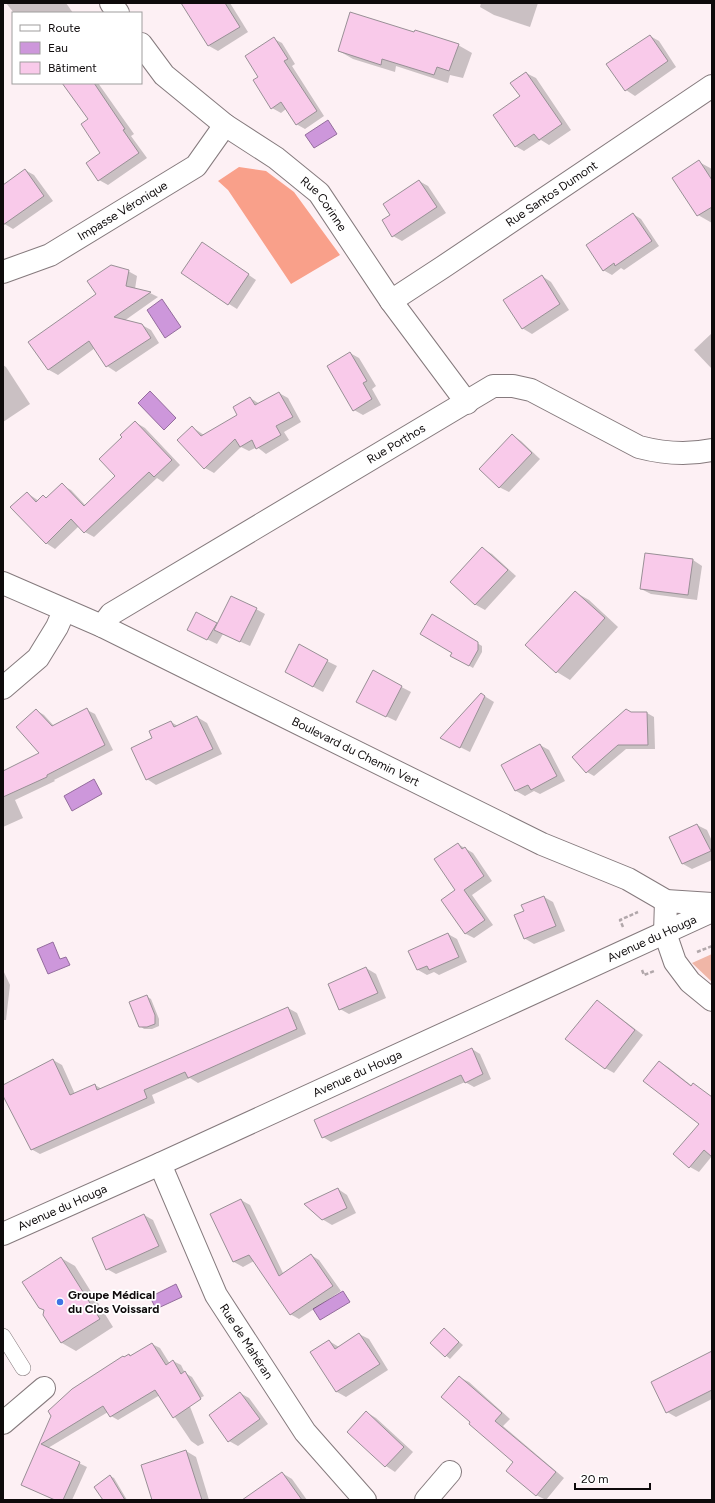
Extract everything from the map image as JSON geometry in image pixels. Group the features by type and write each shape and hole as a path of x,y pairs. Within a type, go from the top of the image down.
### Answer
{"street":[{"path":"111,3 117,12"},
{"name":"Rue Corinne","path":"142,45 164,75 225,125 276,158 319,193 391,301 467,403"},
{"name":"Rue Santos Dumont","path":"391,301 712,86"},
{"name":"Impasse Véronique","path":"3,272 50,256 196,166 225,125"},
{"name":"Rue Porthos","path":"102,626 111,614 467,403 493,386 513,386 531,390 639,447 657,452 701,452 712,450"},
{"name":"Boulevard du Chemin Vert","path":"3,583 64,611 102,626 535,840 628,878 666,900 712,904"},
{"path":"3,688 38,658 64,611"},
{"path":"666,900 665,933 675,962 690,982 712,1000"},
{"name":"Avenue du Houga","path":"3,1234 160,1164 712,911"},
{"name":"Rue de Mahéran","path":"160,1164 216,1295 305,1432 365,1500"},
{"path":"3,1423 44,1388"},
{"path":"426,1500 450,1472"}],"lane":[{"path":"3,1336 23,1368"}],"shaded area":[{"path":"239,167 266,171 294,192 340,255 291,284 228,190 218,181"},
{"path":"712,954 712,982 692,963"}],"water":[{"path":"328,120 337,134 314,148 305,135"},
{"path":"162,299 181,327 165,338 147,310"},
{"path":"150,391 176,418 164,430 138,403"},
{"path":"94,779 102,794 72,811 64,796"},
{"path":"53,942 60,959 66,957 70,965 48,974 37,949"},
{"path":"176,1284 182,1297 156,1309 150,1297"},
{"path":"343,1291 350,1302 320,1320 313,1309"}],"building":[{"path":"181,3 225,3 240,27 208,46"},
{"path":"350,12 459,44 449,71 437,67 434,75 382,59 381,65 338,51"},
{"path":"650,35 668,61 625,91 606,64"},
{"path":"274,37 288,59 284,61 317,111 296,125 281,102 271,109 253,80 258,77 245,56"},
{"path":"526,72 562,124 539,140 534,134 515,147 493,115 520,96 510,83"},
{"path":"63,84 95,84 139,153 98,181 86,163 100,153 81,124 88,119"},
{"path":"699,160 712,180 712,207 697,216 672,178"},
{"path":"25,169 44,196 3,225 3,185"},
{"path":"419,180 437,207 392,237 382,220 390,215 383,204"},
{"path":"633,213 652,241 615,266 614,263 603,271 586,245"},
{"path":"202,242 249,274 228,305 181,273"},
{"path":"111,265 129,270 126,286 151,292 114,317 142,324 151,338 106,367 89,341 48,370 28,342 96,294 87,281"},
{"path":"542,275 560,304 522,329 503,300"},
{"path":"350,352 367,381 363,383 372,399 353,411 327,366"},
{"path":"279,392 293,417 276,426 281,435 256,449 252,440 240,447 235,439 204,469 177,440 192,426 201,436 237,415 233,407 250,397 255,405"},
{"path":"135,421 172,460 154,477 149,472 84,533 71,519 46,544 10,507 27,492 36,502 43,495 46,498 62,483 84,506 115,476 99,459 122,437 120,435"},
{"path":"512,434 532,453 499,488 479,469"},
{"path":"482,547 508,570 475,605 450,582"},
{"path":"645,553 693,559 688,595 640,589"},
{"path":"575,591 605,618 556,673 525,645"},
{"path":"231,596 257,608 240,642 214,630"},
{"path":"196,612 217,623 207,640 187,630"},
{"path":"432,614 478,642 478,650 469,666 450,656 452,653 420,634"},
{"path":"299,644 328,660 313,687 285,672"},
{"path":"373,670 402,686 386,717 356,702"},
{"path":"481,693 485,696 460,748 440,738"},
{"path":"87,708 105,745 47,775 47,777 3,797 3,771 39,753 16,727 36,709 52,726"},
{"path":"626,709 631,712 647,712 648,745 618,745 586,773 572,757"},
{"path":"197,716 213,749 146,780 131,748 152,738 149,731 171,721 174,727"},
{"path":"540,744 557,776 531,790 528,785 515,791 501,765"},
{"path":"697,824 711,851 682,864 669,837"},
{"path":"458,843 462,849 465,847 484,876 464,890 485,920 465,934 441,900 455,890 434,859"},
{"path":"544,896 556,926 524,939 514,915 524,911 521,905"},
{"path":"448,933 459,957 429,970 427,966 417,970 408,951"},
{"path":"366,967 378,993 339,1010 328,984"},
{"path":"147,995 155,1015 155,1024 147,1027 139,1027 129,1002"},
{"path":"597,1000 635,1030 605,1069 565,1039"},
{"path":"288,1007 297,1029 188,1078 185,1072 144,1090 147,1098 31,1150 3,1096 3,1085 53,1059 70,1095 95,1084 97,1090"},
{"path":"472,1048 483,1074 465,1083 461,1075 322,1138 314,1120"},
{"path":"659,1061 691,1086 693,1083 712,1097 712,1157 704,1150 689,1168 673,1154 699,1124 643,1081"},
{"path":"338,1188 347,1208 322,1220 304,1204"},
{"path":"241,1199 279,1276 311,1254 333,1286 290,1315 249,1255 233,1262 210,1214"},
{"path":"144,1214 159,1246 106,1270 92,1238"},
{"name":"Groupe Médical du Clos Voissard","path":"61,1257 100,1319 61,1343 43,1315 44,1310 39,1308 22,1282"},
{"path":"444,1328 459,1342 445,1357 430,1343"},
{"path":"359,1333 380,1364 336,1392 310,1352 329,1340 335,1349"},
{"path":"152,1343 166,1365 173,1360 181,1374 185,1371 201,1399 173,1418 155,1390 110,1417 103,1406 41,1444 80,1462 63,1500 55,1500 21,1485 51,1416 48,1411 72,1389 123,1356 124,1357 129,1354 130,1356"},
{"path":"712,1351 712,1390 666,1413 651,1382"},
{"path":"459,1376 502,1413 495,1421 556,1472 536,1496 506,1471 513,1462 469,1424 470,1422 441,1397"},
{"path":"240,1392 260,1419 228,1442 209,1415"},
{"path":"366,1411 404,1447 385,1467 347,1432"},
{"path":"186,1450 202,1500 152,1500 141,1465"},
{"path":"282,1472 302,1500 242,1500"},
{"path":"110,1475 125,1500 103,1500 94,1487"}],"place":[{"name":"Groupe Médical du Clos Voissard","path":"60,1302"}]}
